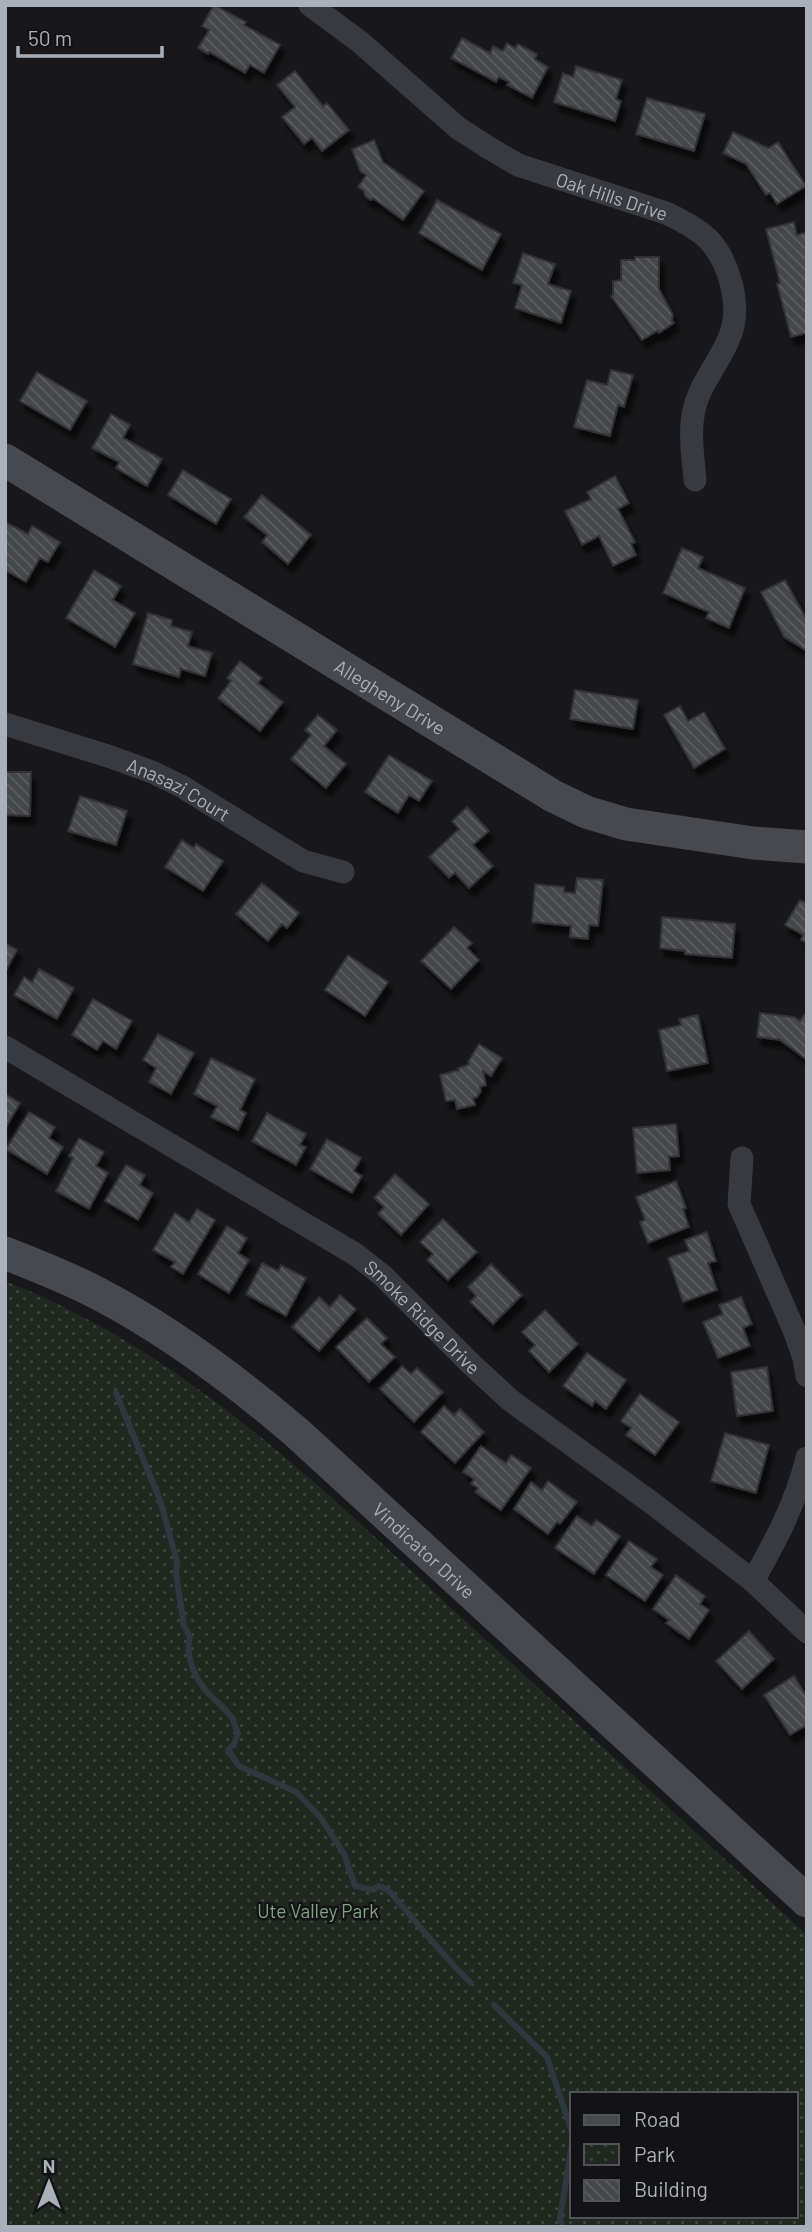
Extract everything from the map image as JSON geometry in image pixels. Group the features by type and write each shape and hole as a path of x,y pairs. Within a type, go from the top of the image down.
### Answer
{"main road":[{"name":"Allegheny Drive","path":"5,460 553,796 586,812 626,824 753,843 807,847"},
{"name":"Vindicator Drive","path":"5,1253 98,1293 149,1323 244,1388 296,1432 807,1901"}],"street":[{"name":"Oak Hills Drive","path":"310,5 360,42 458,128 489,148 519,165 666,214 688,224 709,240 724,262 734,309 732,332 694,410 692,443 695,480"},
{"name":"Anasazi Court","path":"5,724 152,772 181,786 303,861 343,872"},
{"name":"Smoke Ridge Drive","path":"5,1047 355,1254 382,1275 510,1400 652,1503 753,1581 807,1632"},
{"path":"742,1158 739,1204 794,1330 807,1376"},
{"path":"753,1581 784,1525 799,1490 807,1458"}],"green space":[{"name":"Ute Valley Park","path":"5,1281 70,1310 132,1345 192,1384 248,1427 357,1520 807,1935 807,2227 5,2227"}],"building":[{"path":"214,5 280,45 264,73 250,65 245,73 198,48 209,30 202,26"},
{"path":"462,38 490,53 493,46 503,51 507,43 515,48 518,44 537,54 535,59 548,67 532,98 507,85 509,82 499,77 496,82 451,58"},
{"path":"576,66 622,80 616,99 621,101 615,121 554,102 563,73 573,77"},
{"path":"295,71 323,106 327,103 349,130 322,151 312,138 304,144 282,117 295,107 277,85"},
{"path":"647,98 705,114 694,151 636,134"},
{"path":"733,132 768,148 778,142 806,186 777,204 770,193 766,195 746,164 723,153"},
{"path":"374,140 383,162 424,191 403,220 374,199 370,200 358,187 366,175 360,171 352,149"},
{"path":"437,200 501,234 482,270 419,233"},
{"path":"794,222 797,235 807,232 807,333 791,337 766,229"},
{"path":"523,253 555,264 548,284 571,291 561,323 515,308 522,285 513,283"},
{"path":"635,257 659,257 659,289 673,315 674,323 642,340 611,296 613,281 621,280 621,260 635,260"},
{"path":"611,370 633,375 624,407 618,405 610,436 574,427 587,380 607,385"},
{"path":"37,372 87,401 70,430 20,401"},
{"path":"111,414 130,425 123,438 162,459 147,486 116,468 119,462 92,448"},
{"path":"183,470 231,499 216,524 168,495"},
{"path":"615,476 629,503 618,509 635,542 631,544 636,555 613,566 599,536 582,545 565,511 591,499 587,492"},
{"path":"262,495 311,535 288,564 262,542 267,535 244,517"},
{"path":"5,522 28,534 32,526 60,542 48,562 40,558 26,582 5,570"},
{"path":"682,548 703,557 698,568 745,588 729,628 706,618 709,612 663,593"},
{"path":"94,570 121,586 113,600 135,613 115,647 66,618"},
{"path":"785,580 807,620 807,651 784,637 761,592"},
{"path":"148,613 172,620 171,626 192,632 188,646 212,653 205,676 181,669 179,677 133,664"},
{"path":"240,661 262,678 258,683 283,702 260,731 218,698 231,681 227,678"},
{"path":"575,690 638,700 633,729 570,719"},
{"path":"680,706 688,721 704,712 725,749 694,768 664,715"},
{"path":"318,715 337,730 324,746 346,764 326,788 291,759 311,735 305,730"},
{"path":"389,755 432,781 419,801 409,795 398,813 365,792"},
{"path":"5,772 31,772 30,816 5,815"},
{"path":"80,796 127,811 116,845 68,831"},
{"path":"467,807 489,831 473,845 493,866 469,888 455,873 449,878 429,857 459,829 452,821"},
{"path":"182,840 194,848 196,844 223,861 203,891 165,867"},
{"path":"577,878 603,880 598,926 589,925 588,939 570,937 571,926 532,922 535,884 564,887 564,892 575,893"},
{"path":"262,883 299,913 287,928 282,924 268,941 236,914"},
{"path":"800,900 807,903 807,943 801,940 803,935 785,925"},
{"path":"662,917 735,924 732,958 685,954 685,951 660,948"},
{"path":"454,927 472,943 467,948 479,960 451,989 421,961"},
{"path":"5,943 17,950 5,972"},
{"path":"348,955 388,982 365,1016 325,990"},
{"path":"39,969 74,988 57,1019 14,995 24,977 32,982"},
{"path":"93,999 132,1021 116,1049 103,1041 97,1050 72,1035"},
{"path":"760,1013 794,1017 800,1021 804,1015 807,1017 807,1060 780,1040 757,1037"},
{"path":"698,1015 708,1063 667,1071 659,1030 681,1025 679,1019"},
{"path":"158,1034 194,1053 171,1094 149,1082 156,1068 143,1060"},
{"path":"479,1044 502,1058 491,1076 483,1071 486,1085 480,1087 481,1091 473,1098 475,1105 457,1109 455,1100 446,1101 440,1075 468,1065"},
{"path":"211,1058 255,1079 240,1110 246,1113 238,1130 211,1117 217,1106 194,1094"},
{"path":"5,1094 20,1103 5,1129"},
{"path":"29,1112 55,1127 49,1138 63,1147 47,1174 6,1149"},
{"path":"267,1113 306,1134 300,1145 306,1147 296,1165 252,1141"},
{"path":"676,1124 679,1156 669,1157 670,1170 637,1173 633,1128"},
{"path":"79,1138 104,1152 96,1166 108,1173 89,1209 56,1191 73,1158 69,1156"},
{"path":"327,1139 361,1158 354,1171 362,1176 352,1193 310,1169"},
{"path":"126,1165 145,1175 140,1185 153,1193 138,1220 105,1201"},
{"path":"395,1174 429,1204 401,1235 378,1214 384,1207 374,1198"},
{"path":"676,1181 686,1208 683,1209 689,1227 648,1243 640,1222 645,1220 636,1197"},
{"path":"197,1209 215,1220 183,1274 171,1267 175,1262 153,1250 175,1213 189,1222"},
{"path":"443,1219 477,1252 448,1280 427,1260 433,1254 420,1242"},
{"path":"227,1226 247,1238 238,1253 249,1260 229,1293 198,1274"},
{"path":"707,1232 716,1261 708,1263 717,1290 683,1302 668,1258 689,1251 685,1240"},
{"path":"262,1263 278,1271 281,1265 306,1278 286,1316 246,1294"},
{"path":"491,1264 522,1295 493,1324 470,1302 476,1296 468,1287"},
{"path":"340,1295 356,1309 319,1351 292,1327 319,1297 330,1307"},
{"path":"741,1297 752,1324 743,1328 750,1346 718,1358 703,1322 723,1314 719,1305"},
{"path":"545,1310 578,1344 549,1372 529,1351 535,1345 522,1332"},
{"path":"367,1318 387,1338 381,1344 395,1357 369,1382 336,1347"},
{"path":"587,1353 626,1380 606,1409 595,1401 592,1406 563,1386"},
{"path":"402,1366 411,1374 417,1368 443,1392 414,1422 380,1389"},
{"path":"767,1367 773,1411 737,1416 731,1372"},
{"path":"640,1394 679,1422 655,1455 626,1435 631,1428 621,1421"},
{"path":"444,1406 454,1415 460,1409 484,1432 455,1463 421,1432"},
{"path":"725,1433 769,1445 756,1493 711,1481"},
{"path":"481,1446 506,1463 511,1455 531,1468 501,1510 475,1492 478,1488 471,1484 474,1479 463,1472"},
{"path":"548,1481 577,1502 560,1524 557,1522 548,1534 514,1509 531,1482 542,1490"},
{"path":"577,1516 592,1526 596,1520 620,1536 594,1574 555,1548"},
{"path":"629,1541 657,1559 651,1567 663,1575 645,1601 606,1575"},
{"path":"676,1575 705,1596 700,1604 709,1610 689,1639 666,1623 669,1620 653,1609"},
{"path":"749,1631 774,1659 742,1689 716,1661"},
{"path":"794,1676 807,1697 807,1725 790,1735 764,1695"}],"waterway":[{"path":"116,1393 160,1500 177,1562 176,1574 184,1626 190,1637 192,1667 203,1687 232,1718 238,1733 234,1744 228,1750 239,1766 296,1792 321,1818 344,1854 355,1886 373,1890 379,1886 388,1890 471,1983"},
{"path":"494,2005 547,2057 570,2126"},
{"path":"563,2227 560,2219 570,2156"}]}
